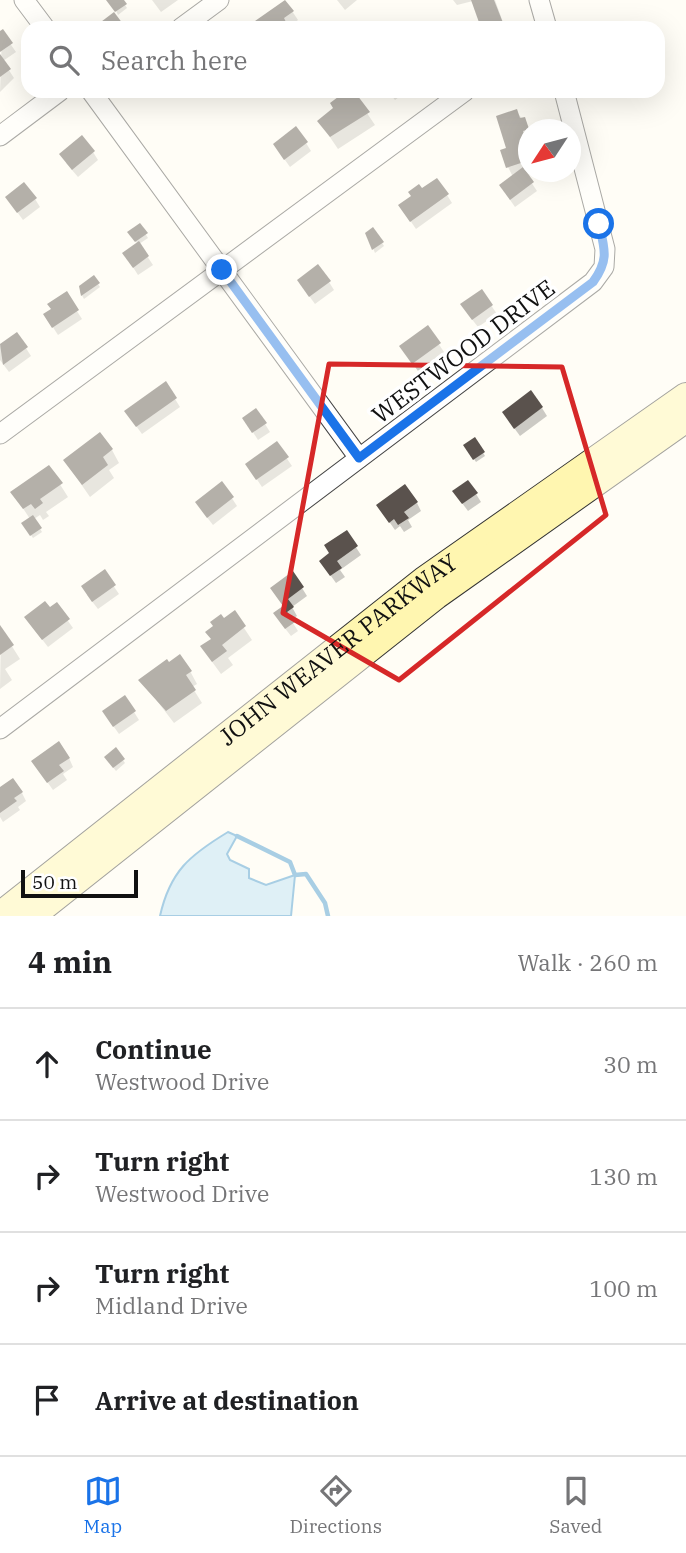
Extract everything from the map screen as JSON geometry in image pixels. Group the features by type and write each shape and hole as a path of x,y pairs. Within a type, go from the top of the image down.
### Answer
{"main road":[{"name":"JOHN WEAVER PARKWAY","path":"0,915 424,580 686,397"},
{"name":"JOHN WEAVER PARKWAY","path":"33,916 436,596 686,419"}],"street":[{"path":"24,0 40,21"},
{"path":"190,21 219,0"},
{"path":"539,0 545,21"},
{"path":"0,136 51,98"},
{"path":"97,98 359,458"},
{"path":"0,434 455,98"},
{"name":"WESTWOOD DRIVE","path":"0,729 575,299 604,267 605,249 566,98"}],"highlighted area":[{"path":"329,364 562,367 606,515 399,680 283,613"}],"water":[{"path":"228,832 237,836 227,854 230,860 249,869 249,878 266,885 295,875 291,916 160,916 169,887 184,866 203,848"}],"building":[{"path":"106,0 124,0 127,4 115,12"},
{"path":"285,0 294,11 284,18 286,21 255,21"},
{"path":"471,0 494,0 502,21 478,21"},
{"path":"114,12 121,21 102,21"},
{"path":"3,29 13,43 0,52 0,31"},
{"path":"0,54 11,69 0,77"},
{"path":"337,98 359,98 370,112 330,137 317,121 333,108 330,103"},
{"path":"517,109 520,118 526,119 518,119 518,164 506,168 500,150 506,148 496,116"},
{"path":"296,126 308,142 284,160 273,144"},
{"path":"82,135 95,151 72,170 59,154"},
{"path":"518,171 518,182 534,182 510,200 499,185"},
{"path":"437,178 449,194 410,222 398,205 411,196 408,192 419,184 422,188"},
{"path":"24,182 37,198 17,213 5,197"},
{"path":"140,223 148,233 135,242 127,232"},
{"path":"373,227 384,242 372,250 365,233"},
{"path":"139,241 149,256 133,268 122,253"},
{"path":"318,264 331,281 309,297 297,280"},
{"path":"94,275 100,283 81,296 79,286"},
{"path":"482,289 493,305 472,320 460,304"},
{"path":"67,291 79,310 52,328 43,314 51,309 47,304"},
{"path":"428,325 441,343 412,364 399,346"},
{"path":"17,332 28,347 3,365 0,344"},
{"path":"166,381 177,398 136,427 124,411"},
{"path":"531,390 543,407 514,429 502,412"},
{"path":"256,408 267,423 252,433 242,418"},
{"path":"100,432 113,449 103,457 108,465 82,485 63,460"},
{"path":"475,437 485,452 473,460 463,445"},
{"path":"277,441 289,457 256,480 245,464"},
{"path":"49,465 63,483 40,499 43,503 35,509 31,504 23,509 10,492"},
{"path":"468,480 478,493 462,504 452,491"},
{"path":"222,481 234,497 207,518 195,502"},
{"path":"405,484 418,502 404,512 409,518 398,525 394,519 389,523 376,505"},
{"path":"33,515 42,528 30,536 21,523"},
{"path":"347,530 358,546 337,561 342,568 330,576 319,561 329,553 324,545"},
{"path":"105,569 116,585 92,602 81,586"},
{"path":"293,571 304,587 288,599 294,607 287,612 295,622 285,629 273,613 283,606 270,588"},
{"path":"45,601 50,607 57,602 70,619 42,640 24,617"},
{"path":"235,610 246,626 222,645 227,651 212,662 200,646 211,639 205,632 213,626 210,622 221,614 224,618"},
{"path":"0,625 14,645 0,655"},
{"path":"180,654 192,671 186,675 196,690 166,711 138,680 167,659 169,662"},
{"path":"125,695 136,711 113,727 102,711"},
{"path":"59,741 70,758 59,765 64,771 47,783 31,761"},
{"path":"116,747 125,759 113,768 104,757"},
{"path":"13,778 23,792 14,798 17,801 0,813 0,787"}],"waterway":[{"path":"237,836 290,862 295,875 306,874 325,903 328,916"}],"route":[{"path":"222,270 359,458 575,299 593,282 604,267 605,249 599,224"}]}
